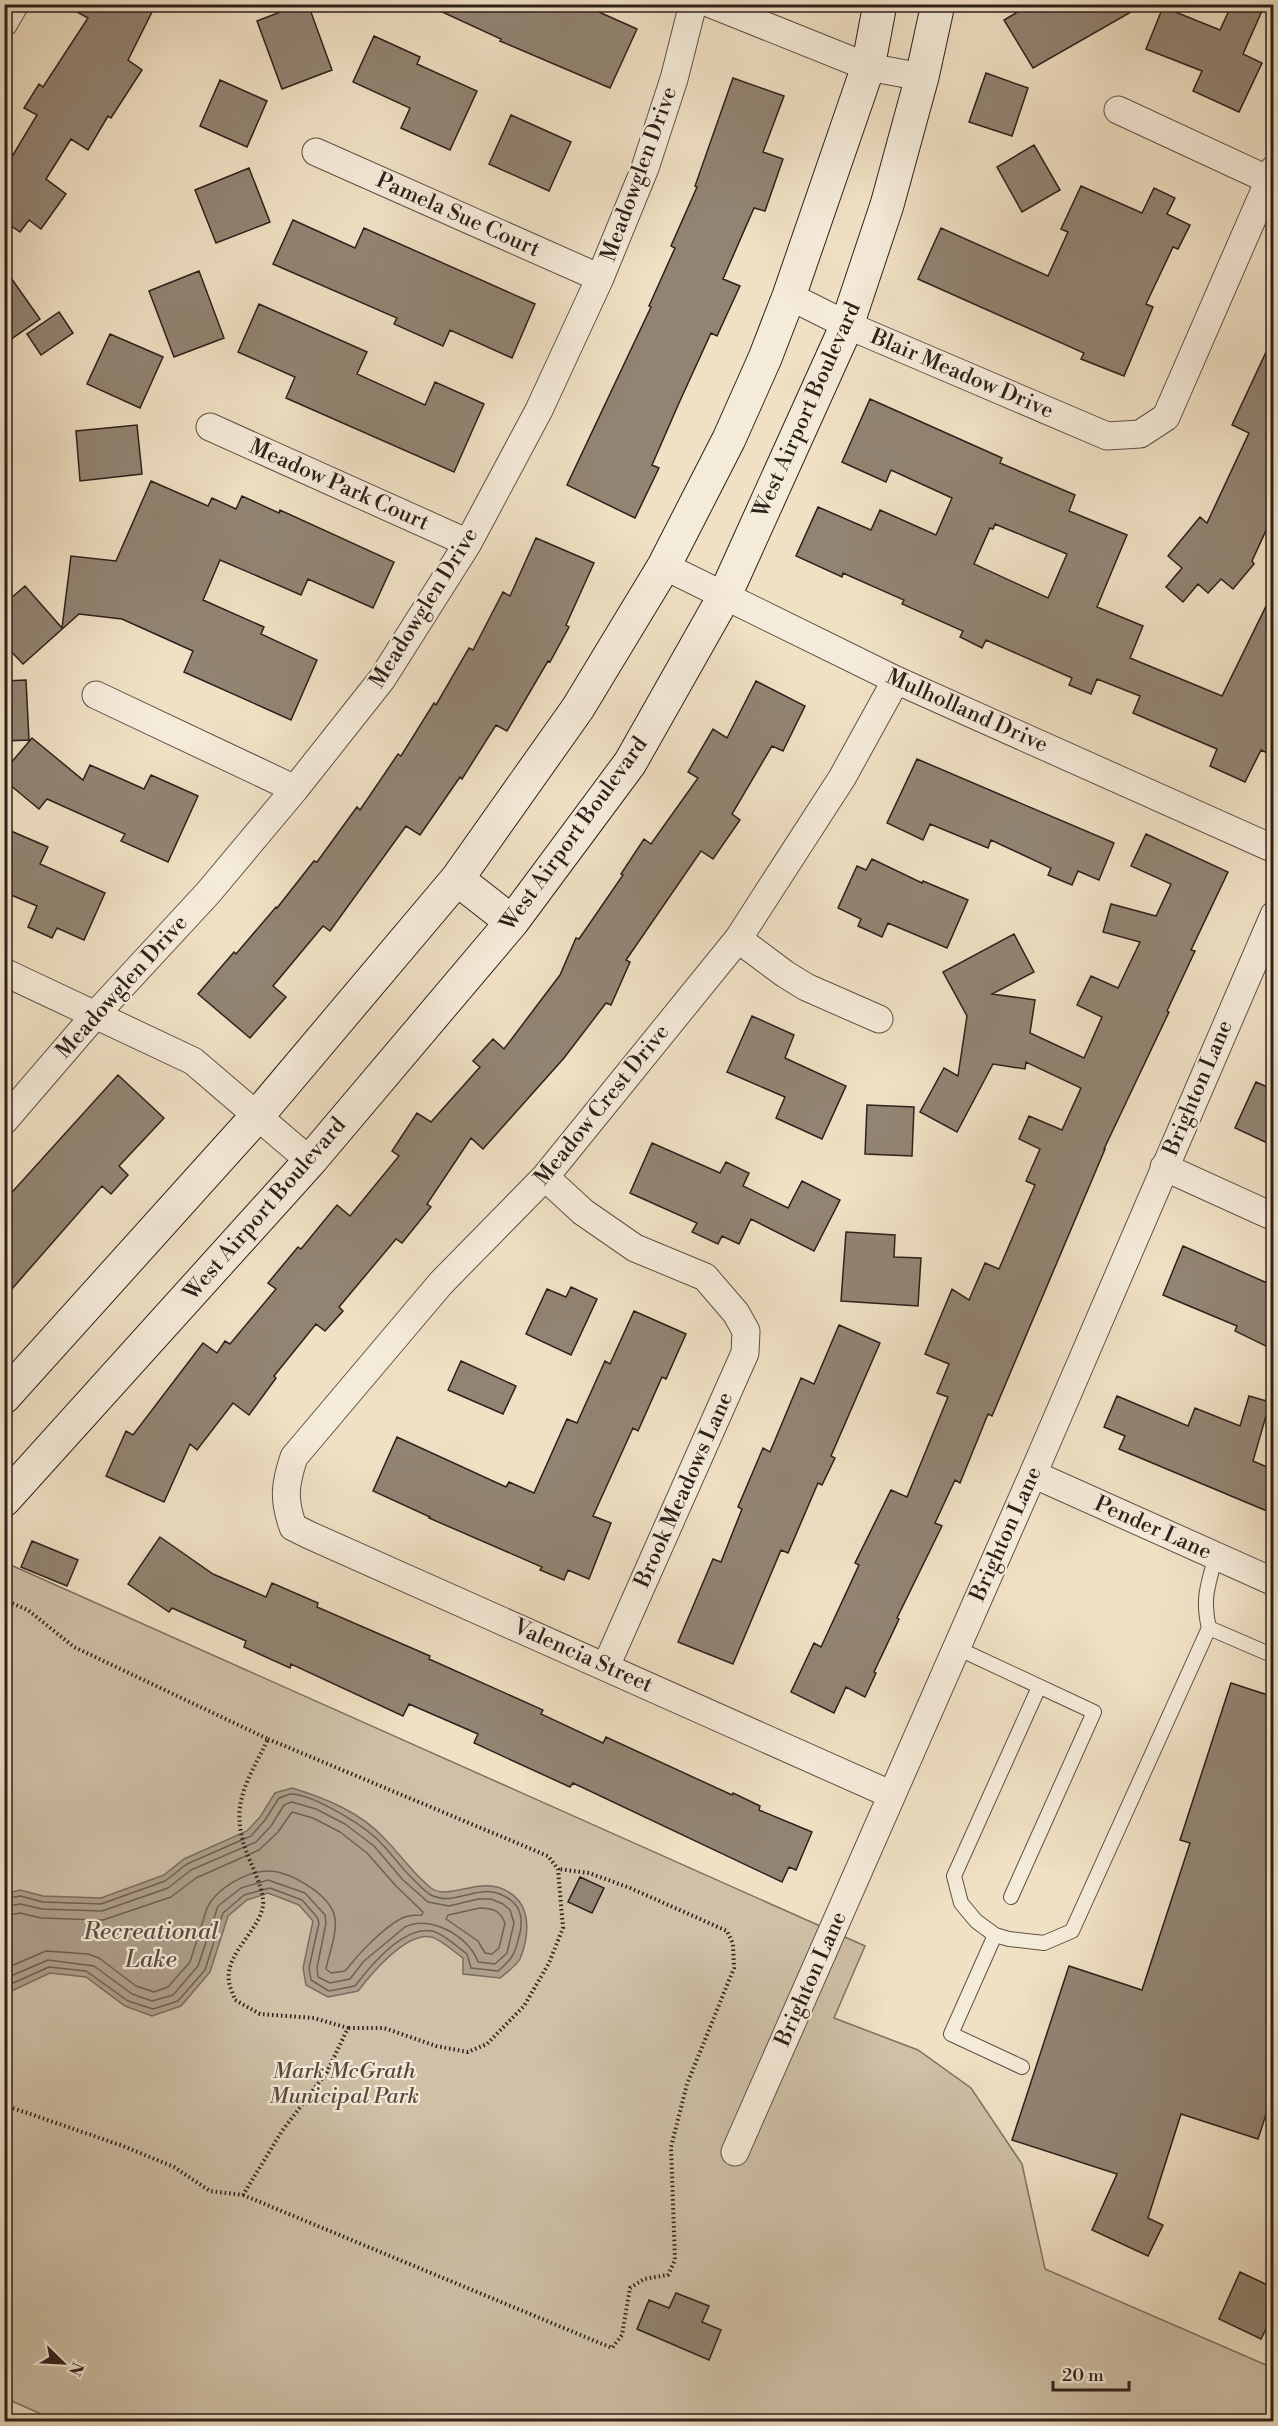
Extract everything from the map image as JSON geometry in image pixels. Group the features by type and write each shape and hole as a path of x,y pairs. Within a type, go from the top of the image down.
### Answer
{"main road":[{"path":"4,1397 258,1115 457,879 578,708 664,566 729,439 789,296 868,67 880,4"},
{"name":"West Airport Boulevard","path":"10,1484 310,1161 512,922 630,763 725,595 847,325 887,205 922,77 938,4"},
{"path":"457,879 512,922"}],"street":[{"path":"4,23 15,4"},
{"name":"Meadowglen Drive","path":"4,1121 96,1014 208,893 294,789 382,679 468,543 539,410 600,278 645,168 674,79 693,4"},
{"path":"711,4 868,67 922,77"},
{"path":"1118,110 1271,175"},
{"name":"Pamela Sue Court","path":"316,152 600,278"},
{"name":"Blair Meadow Drive","path":"789,296 847,325 1107,436 1140,434 1166,417 1271,175"},
{"name":"Meadow Park Court","path":"210,427 468,543"},
{"name":"Mulholland Drive","path":"664,566 896,680 1274,849"},
{"name":"Meadow Crest Drive","path":"285,1506 287,1480 294,1457 441,1283 545,1176 738,939 843,778 896,680"},
{"path":"96,695 294,789"},
{"name":"Brighton Lane","path":"735,2152 1033,1474 1274,915"},
{"path":"738,939 784,974 806,987 879,1019"},
{"path":"4,972 193,1061 310,1161"},
{"path":"1164,1167 1274,1217"},
{"name":"Brook Meadows Lane","path":"545,1176 583,1212 635,1248 705,1277 736,1313 746,1331 745,1353 606,1666"},
{"name":"Pender Lane","path":"1033,1474 1274,1582"},
{"name":"Valencia Street","path":"285,1506 293,1527 309,1535 892,1795"}],"lane":[{"path":"1039,1687 954,1876 961,1903 976,1921 995,1935 1009,1939 1044,1942 1072,1932 1209,1628 1204,1609 1206,1591 1216,1556"},
{"path":"1209,1628 1274,1656"},
{"path":"957,1648 1094,1712 1011,1897"},
{"path":"995,1935 951,2034 1022,2067"}],"path":[{"path":"4,1600 28,1610 74,1647 268,1739 548,1856 558,1869 563,1928 549,1963 524,2006 487,2044 468,2052 436,2046 384,2028 348,2028 314,2018 260,2014 235,2000 229,1980 236,1954 260,1916 264,1899 239,1832 238,1817 241,1798 268,1739"},
{"path":"4,2105 164,2162 210,2191 243,2195 612,2348 622,2335 630,2288 644,2279 668,2275 675,2260 671,2147 687,2084 734,1968 733,1944 728,1931 630,1888 589,1873 558,1869"},
{"path":"243,2195 282,2131 327,2072 348,2028"}],"green space":[{"name":"Mark McGrath Municipal Park","path":"4,1562 865,1946 834,2018 918,2050 971,2088 1022,2164 1045,2269 1273,2368 1273,2421 59,2422 5,2398"}],"water":[{"name":"Recreational Lake","path":"292,1788 317,1796 353,1813 375,1829 418,1877 431,1888 447,1892 489,1886 510,1893 522,1906 527,1923 523,1950 518,1962 500,1978 463,1974 463,1958 439,1940 422,1937 411,1941 390,1955 358,1991 328,1997 306,1985 303,1968 313,1921 299,1905 268,1893 247,1900 228,1916 210,1972 181,2006 152,2016 125,2006 86,1977 50,1973 5,1994 5,1894 20,1890 43,1896 101,1898 164,1875 184,1859 247,1831 260,1817 275,1793"}],"building":[{"path":"63,4 156,4 128,60 142,70 111,118 108,116 88,150 71,139 46,179 66,194 41,229 29,220 20,232 4,221 4,149 13,155 37,115 24,108 39,84 43,87 88,18"},
{"path":"301,4 308,4 332,70 282,89 257,21"},
{"path":"425,4 581,4 637,29 610,88 500,41 501,39"},
{"path":"1011,4 1145,4 1033,68 1004,20 1016,13"},
{"path":"1232,4 1265,4 1243,54 1262,63 1239,112 1193,91 1202,71 1146,49 1163,7 1220,30"},
{"path":"374,36 420,57 417,64 477,91 450,150 401,128 410,108 353,82"},
{"path":"986,73 1028,88 1012,136 969,122"},
{"path":"733,78 784,96 763,152 783,159 765,211 754,208 723,279 740,286 717,336 711,333 679,403 652,465 659,468 635,518 567,485 651,307 649,306 675,248 671,246 697,187 695,186"},
{"path":"220,80 267,101 247,147 200,126"},
{"path":"511,115 571,142 549,191 489,164"},
{"path":"1034,145 1060,190 1022,212 997,167"},
{"path":"249,168 270,222 216,243 195,190"},
{"path":"1081,186 1142,213 1154,188 1175,198 1167,214 1190,225 1178,249 1173,247 1146,304 1153,307 1124,376 1081,359 1084,353 918,279 941,228 1048,276 1068,232 1061,229"},
{"path":"293,220 355,248 364,228 535,304 512,358 450,330 443,346 394,324 397,318 273,264"},
{"path":"4,268 40,319 4,344"},
{"path":"199,271 224,338 174,357 149,291"},
{"path":"259,304 367,352 357,374 425,405 435,382 484,404 454,472 286,398 295,377 238,352"},
{"path":"59,312 73,333 41,355 27,334"},
{"path":"110,334 163,357 140,408 87,384"},
{"path":"1274,335 1274,513 1252,561 1254,564 1233,589 1221,579 1208,593 1198,584 1183,602 1166,587 1182,568 1168,556 1200,517 1207,523 1249,433 1232,425"},
{"path":"870,399 1002,458 1000,463 1075,495 1069,511 1127,535 1097,607 1143,626 1130,658 1222,696 1274,590 1274,756 1261,750 1245,782 1210,766 1217,749 1133,713 1140,696 1097,679 1091,694 1069,685 1072,678 986,640 982,648 960,637 963,631 902,604 904,600 843,573 842,577 796,556 818,507 871,530 880,510 936,535 952,498 891,470 886,482 842,462","holes":["995,524 1067,554 1048,598 974,564 990,528 993,529"]},
{"path":"137,425 142,474 80,481 76,431"},
{"path":"151,481 208,506 212,498 236,509 242,496 279,513 280,510 394,562 373,608 308,579 301,595 220,560 203,600 264,627 261,634 317,660 291,720 184,672 193,651 122,619 79,614 23,664 4,644 4,604 25,586 62,628 71,556 116,561"},
{"path":"536,538 594,563 566,625 569,627 550,662 548,661 507,731 496,725 462,779 460,777 420,835 406,826 330,931 323,926 273,986 286,997 250,1038 198,994 234,952 236,954 277,908 314,861 317,862 357,807 360,810 398,754 401,756 434,703 436,705 469,648 473,650 503,592 510,596"},
{"path":"26,680 29,740 4,741 4,681"},
{"path":"756,681 805,706 783,751 772,746 732,814 740,820 713,859 701,851 626,960 630,962 611,1005 606,1003 564,1058 483,1149 471,1138 427,1204 431,1207 402,1243 396,1239 339,1307 343,1311 325,1331 316,1324 274,1376 276,1378 249,1415 233,1403 197,1450 190,1444 164,1502 106,1476 126,1431 133,1435 203,1343 217,1353 225,1341 230,1344 276,1289 268,1283 298,1247 301,1249 337,1205 350,1216 399,1156 392,1151 417,1113 431,1122 480,1067 473,1061 493,1039 504,1049 560,975 576,938 579,939 623,875 621,874 644,839 651,844 698,778 688,772 713,729 727,738"},
{"path":"32,738 83,780 90,765 144,789 151,775 198,796 168,862 121,841 125,834 47,799 39,809 4,780 4,771"},
{"path":"917,759 1114,843 1099,880 1078,871 1072,885 1048,875 1051,868 991,840 988,848 930,824 923,840 887,823"},
{"path":"4,828 48,847 40,864 105,893 84,940 57,928 52,938 28,927 37,906 4,892"},
{"path":"1146,834 1228,872 1191,950 1195,951 1167,1011 1169,1012 1104,1149 992,1416 988,1414 960,1483 955,1480 935,1523 942,1526 897,1618 899,1619 865,1697 846,1687 834,1713 791,1692 814,1643 821,1647 859,1565 855,1563 891,1490 907,1497 948,1397 937,1393 949,1364 925,1354 952,1289 969,1300 985,1263 999,1269 1035,1185 1026,1181 1040,1149 1019,1139 1029,1116 1062,1130 1081,1088 1026,1062 1025,1069 993,1064 957,1132 920,1112 944,1068 958,1076 967,1016 943,972 1014,934 1034,972 992,994 1035,1000 1030,1033 1084,1058 1102,1017 1077,1005 1091,976 1118,988 1140,942 1103,932 1111,904 1156,916 1171,884 1131,866"},
{"path":"872,859 922,883 923,881 968,900 947,948 888,923 882,937 858,926 861,919 838,908 857,866 866,870"},
{"path":"752,1016 794,1035 785,1058 846,1086 822,1139 776,1118 785,1097 727,1072"},
{"path":"118,1075 164,1118 119,1166 128,1175 111,1194 102,1186 4,1298 4,1201"},
{"path":"1256,1082 1274,1090 1274,1146 1235,1128"},
{"path":"867,1105 914,1107 912,1156 865,1154"},
{"path":"652,1143 720,1173 726,1162 749,1173 743,1186 788,1208 802,1181 840,1200 814,1251 751,1219 739,1244 722,1236 718,1244 692,1232 697,1223 630,1193"},
{"path":"846,1232 895,1235 894,1257 921,1258 918,1306 841,1301"},
{"path":"1183,1246 1274,1286 1274,1350 1235,1331 1237,1326 1163,1295"},
{"path":"571,1287 597,1299 571,1355 526,1334 547,1289 566,1297"},
{"path":"634,1311 686,1334 666,1379 662,1377 638,1431 633,1428 593,1516 611,1523 589,1579 568,1570 564,1580 540,1570 542,1567 373,1491 397,1437 506,1487 509,1482 534,1493 567,1419 577,1423 605,1361 610,1364"},
{"path":"839,1325 880,1343 831,1456 835,1458 822,1485 818,1483 788,1553 781,1550 733,1664 678,1642 713,1559 721,1562 742,1509 738,1507 763,1448 770,1452 801,1378 814,1384"},
{"path":"461,1361 516,1386 503,1414 448,1390"},
{"path":"1117,1396 1188,1426 1195,1408 1240,1426 1249,1396 1270,1402 1253,1461 1274,1470 1274,1514 1119,1449 1125,1436 1104,1427"},
{"path":"160,1537 213,1574 266,1597 272,1583 318,1603 317,1607 430,1656 429,1659 543,1710 541,1714 603,1743 606,1737 732,1795 733,1793 760,1806 759,1810 812,1832 796,1870 789,1867 782,1882 573,1783 570,1787 474,1743 478,1734 409,1704 403,1716 291,1664 290,1668 244,1647 246,1641 172,1608 169,1612 128,1584"},
{"path":"32,1541 78,1560 67,1586 21,1567"},
{"path":"1231,1683 1274,1697 1274,2090 1258,2139 1181,2114 1148,2218 1163,2225 1148,2256 1092,2230 1117,2174 1012,2140 1069,1966 1142,1990 1190,1843 1180,1840"},
{"path":"580,1877 604,1888 592,1913 568,1902"},
{"path":"1240,2272 1274,2288 1274,2313 1261,2339 1219,2319"},
{"path":"676,2293 709,2306 702,2322 721,2330 709,2360 637,2329 649,2300 669,2308"}],"waterway":[{"path":"4,2416 18,2422"}]}
